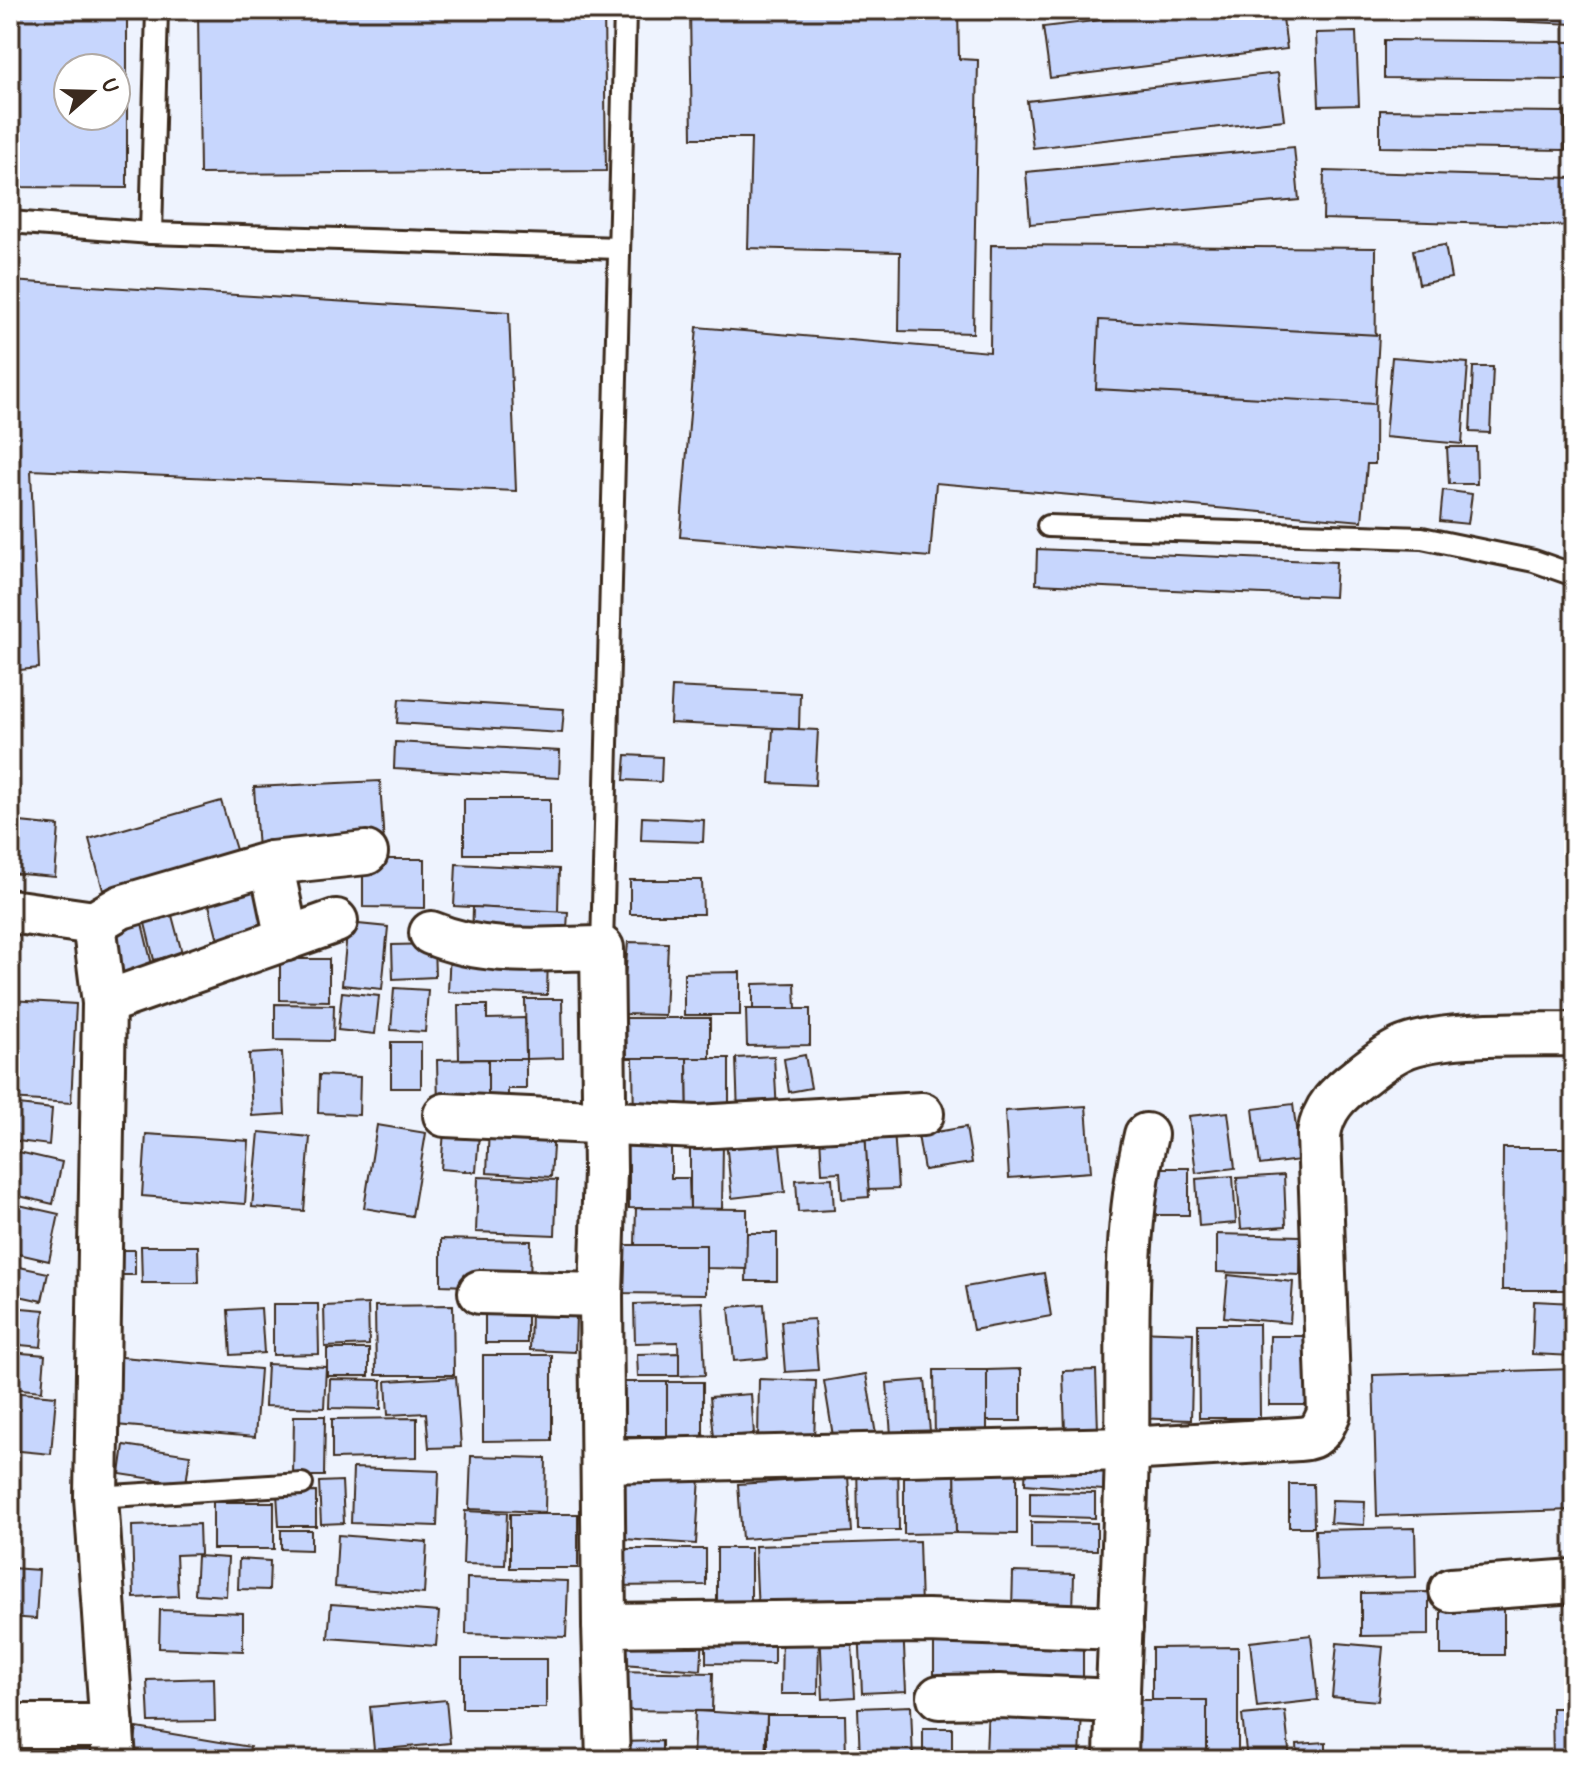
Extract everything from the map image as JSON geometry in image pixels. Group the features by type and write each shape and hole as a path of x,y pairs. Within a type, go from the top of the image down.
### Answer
{"street":[{"path":"10,911 94,923 121,907 271,863 366,853"},
{"path":"271,863 287,939"},
{"path":"104,1003 336,921"},
{"path":"10,1726 113,1743 96,1497 104,1003 94,923"},
{"path":"431,933 461,945 484,948 602,948 605,1122 601,1295 608,1760"},
{"path":"604,1461 1127,1449 1309,1439 1320,1433 1329,1413 1319,1135 1322,1118 1330,1104 1390,1055 1418,1043 1491,1036 1574,1034"},
{"path":"445,1115 698,1127 922,1114"},
{"path":"1116,1760 1127,1449 1128,1284 1136,1180 1146,1135"},
{"path":"480,1292 601,1295"},
{"path":"1451,1590 1574,1581"},
{"path":"604,1625 927,1621 1121,1628"},
{"path":"939,1697 1117,1701"}],"lane":[{"path":"151,233 157,10"},
{"path":"602,948 625,10"},
{"path":"10,222 151,233 619,248"},
{"path":"1048,526 1422,538 1534,561 1574,575"},
{"path":"96,1497 302,1484"}],"building":[{"path":"10,10 127,10 127,52 52,52 52,132 127,132 127,188 10,187"},
{"path":"198,10 604,10 606,171 200,174"},
{"path":"690,10 958,10 959,59 978,60 973,333 899,331 900,252 748,248 751,138 692,138"},
{"path":"1186,10 1282,10 1287,49 1050,78 1043,27"},
{"path":"1330,10 1574,10 1574,24 1330,13"},
{"path":"1356,32 1359,105 1319,106 1316,33"},
{"path":"1384,40 1574,42 1574,80 1384,78"},
{"path":"1278,73 1284,120 1033,148 1027,101"},
{"path":"1380,110 1565,112 1565,150 1380,147"},
{"path":"1294,147 1299,200 1030,224 1026,172"},
{"path":"1324,171 1574,178 1574,226 1323,219"},
{"path":"991,245 1376,248 1375,464 1367,464 1362,521 936,483 930,557 680,537 697,327 990,352"},
{"path":"1445,245 1451,278 1419,284 1413,250"},
{"path":"10,281 509,312 516,491 31,470 39,668 10,671"},
{"path":"1099,320 1379,335 1375,404 1096,389"},
{"path":"1392,357 1468,363 1462,444 1385,437"},
{"path":"1473,367 1493,367 1490,433 1470,432"},
{"path":"1447,447 1476,447 1477,484 1449,484"},
{"path":"1443,490 1472,494 1468,524 1440,521"},
{"path":"1037,549 1336,562 1334,597 1036,584"},
{"path":"672,687 800,693 799,729 670,723"},
{"path":"399,699 564,709 562,733 397,723"},
{"path":"773,728 818,730 815,785 770,783"},
{"path":"395,742 560,751 559,778 394,769"},
{"path":"626,755 662,757 661,782 624,780"},
{"path":"380,781 384,845 258,851 254,787"},
{"path":"464,799 550,799 550,854 464,854"},
{"path":"221,801 237,853 103,890 89,839"},
{"path":"642,817 704,820 703,842 641,840"},
{"path":"10,821 59,826 55,877 10,873"},
{"path":"363,859 425,859 425,908 363,907"},
{"path":"456,864 559,869 558,912 454,906"},
{"path":"266,870 280,930 219,944 204,885"},
{"path":"630,880 702,880 703,914 630,914"},
{"path":"473,907 568,912 566,946 472,942"},
{"path":"170,908 182,953 154,960 143,915"},
{"path":"140,915 154,973 114,983 100,925"},
{"path":"348,923 388,927 382,989 342,985"},
{"path":"628,942 668,943 665,1015 622,1014"},
{"path":"434,944 435,977 393,979 392,945"},
{"path":"450,951 548,954 547,995 448,992"},
{"path":"280,959 329,959 329,1001 280,1000"},
{"path":"740,972 740,1015 684,1015 684,973"},
{"path":"795,983 796,1009 753,1009 753,984"},
{"path":"394,988 428,990 425,1032 391,1030"},
{"path":"342,992 379,996 375,1034 338,1030"},
{"path":"525,999 562,999 563,1058 526,1059"},
{"path":"10,1000 76,1004 71,1103 10,1099"},
{"path":"275,1004 334,1005 333,1041 275,1040"},
{"path":"458,1005 487,1005 487,1019 525,1018 526,1059 459,1059"},
{"path":"746,1009 810,1009 810,1045 747,1046"},
{"path":"626,1018 710,1018 710,1058 627,1058"},
{"path":"391,1042 421,1042 421,1088 391,1088"},
{"path":"282,1052 285,1114 252,1116 249,1054"},
{"path":"805,1055 811,1088 789,1092 784,1059"},
{"path":"774,1056 777,1113 738,1115 736,1058"},
{"path":"633,1058 687,1058 688,1121 634,1121"},
{"path":"687,1058 729,1058 729,1121 688,1121"},
{"path":"488,1059 488,1106 438,1106 437,1060"},
{"path":"488,1059 526,1059 526,1089 508,1089 508,1099 488,1099"},
{"path":"319,1075 360,1077 359,1115 318,1113"},
{"path":"10,1104 52,1109 49,1145 10,1140"},
{"path":"1293,1104 1300,1160 1260,1165 1253,1109"},
{"path":"1086,1106 1091,1172 1009,1178 1005,1111"},
{"path":"1228,1112 1235,1168 1196,1173 1189,1116"},
{"path":"377,1125 426,1133 412,1216 364,1208"},
{"path":"489,1127 554,1131 551,1177 487,1173"},
{"path":"966,1127 972,1163 924,1170 918,1135"},
{"path":"894,1129 898,1189 868,1190 865,1131"},
{"path":"444,1131 479,1134 476,1172 441,1169"},
{"path":"865,1131 869,1197 842,1199 840,1172 822,1173 820,1134"},
{"path":"259,1132 310,1137 304,1211 252,1207"},
{"path":"146,1134 249,1141 245,1204 142,1196"},
{"path":"779,1136 785,1192 732,1198 726,1141"},
{"path":"690,1143 723,1143 722,1209 690,1209"},
{"path":"618,1146 671,1147 671,1178 689,1178 690,1209 629,1208 629,1165 618,1165"},
{"path":"1503,1148 1574,1148 1574,1290 1502,1290"},
{"path":"10,1150 62,1162 53,1204 10,1194"},
{"path":"1139,1168 1189,1168 1189,1215 1155,1215 1155,1189"},
{"path":"1284,1175 1286,1226 1241,1229 1237,1178"},
{"path":"1233,1176 1236,1223 1199,1226 1196,1179"},
{"path":"478,1177 557,1180 555,1235 476,1232"},
{"path":"832,1178 834,1210 798,1212 796,1180"},
{"path":"10,1203 59,1214 49,1261 10,1252"},
{"path":"636,1208 747,1209 747,1269 706,1268 706,1245 635,1245"},
{"path":"747,1233 777,1233 777,1281 746,1281"},
{"path":"1217,1234 1301,1236 1300,1275 1217,1272"},
{"path":"441,1239 531,1241 530,1288 441,1285"},
{"path":"616,1245 706,1245 706,1294 616,1293"},
{"path":"141,1246 198,1246 199,1283 142,1283"},
{"path":"108,1250 135,1250 135,1275 108,1275"},
{"path":"10,1265 48,1273 42,1301 10,1294"},
{"path":"1044,1273 1051,1316 973,1330 965,1287"},
{"path":"1228,1275 1293,1282 1290,1323 1224,1317"},
{"path":"485,1300 527,1300 527,1343 485,1343"},
{"path":"1534,1301 1574,1303 1574,1356 1532,1354"},
{"path":"702,1302 705,1375 679,1376 678,1342 635,1343 634,1304"},
{"path":"273,1304 318,1304 319,1354 273,1355"},
{"path":"368,1304 369,1345 325,1347 324,1306"},
{"path":"764,1304 768,1358 734,1361 729,1307"},
{"path":"453,1305 454,1375 376,1375 375,1306"},
{"path":"10,1307 44,1310 41,1347 10,1344"},
{"path":"261,1308 264,1353 231,1355 228,1310"},
{"path":"531,1311 576,1313 575,1352 530,1350"},
{"path":"814,1319 818,1370 785,1372 781,1321"},
{"path":"1198,1324 1259,1324 1260,1418 1199,1418"},
{"path":"1135,1331 1193,1333 1191,1420 1133,1418"},
{"path":"1270,1336 1314,1336 1313,1405 1269,1405"},
{"path":"327,1349 369,1349 369,1376 327,1376"},
{"path":"10,1352 45,1355 42,1391 10,1388"},
{"path":"679,1353 679,1376 638,1376 637,1354"},
{"path":"483,1355 552,1355 552,1440 483,1441"},
{"path":"110,1356 260,1369 255,1437 104,1424"},
{"path":"267,1364 326,1367 324,1408 265,1406"},
{"path":"1021,1369 1021,1421 987,1421 987,1370"},
{"path":"1574,1369 1574,1510 1377,1516 1373,1375"},
{"path":"934,1370 987,1370 987,1441 935,1441"},
{"path":"1096,1370 1098,1431 1065,1432 1063,1371"},
{"path":"866,1374 876,1435 834,1442 824,1381"},
{"path":"456,1377 461,1447 429,1448 426,1413 388,1415 386,1381"},
{"path":"330,1379 382,1380 381,1409 329,1408"},
{"path":"759,1379 816,1381 814,1443 758,1441"},
{"path":"925,1380 930,1431 891,1435 887,1383"},
{"path":"618,1382 667,1382 667,1436 618,1436"},
{"path":"667,1382 703,1382 703,1446 667,1446"},
{"path":"10,1392 56,1396 51,1454 10,1450"},
{"path":"751,1394 754,1434 714,1437 710,1397"},
{"path":"294,1416 325,1416 324,1476 293,1476"},
{"path":"417,1418 417,1457 332,1459 332,1419"},
{"path":"124,1445 190,1455 186,1484 120,1474"},
{"path":"904,1454 955,1454 956,1533 904,1534"},
{"path":"955,1454 1017,1454 1017,1534 956,1533"},
{"path":"857,1455 898,1456 899,1530 858,1530"},
{"path":"471,1456 546,1458 545,1512 469,1509"},
{"path":"1026,1456 1105,1462 1103,1490 1025,1484"},
{"path":"353,1468 439,1471 437,1526 351,1523"},
{"path":"615,1470 700,1476 696,1544 610,1538"},
{"path":"848,1477 852,1532 742,1539 738,1484"},
{"path":"342,1481 344,1523 321,1524 319,1482"},
{"path":"1289,1484 1313,1484 1314,1527 1289,1527"},
{"path":"316,1492 316,1526 279,1526 277,1493"},
{"path":"1030,1492 1095,1493 1095,1518 1030,1516"},
{"path":"1332,1500 1365,1501 1364,1525 1330,1523"},
{"path":"213,1502 274,1502 274,1549 213,1549"},
{"path":"465,1511 507,1513 505,1565 463,1564"},
{"path":"510,1514 578,1514 578,1568 510,1568"},
{"path":"1031,1522 1097,1523 1097,1550 1031,1549"},
{"path":"199,1524 200,1554 176,1555 178,1596 134,1598 132,1526"},
{"path":"1415,1528 1416,1577 1317,1580 1315,1530"},
{"path":"281,1530 311,1530 311,1550 281,1549"},
{"path":"338,1535 427,1542 424,1594 335,1587"},
{"path":"919,1541 921,1608 758,1613 755,1546"},
{"path":"717,1548 751,1548 751,1609 717,1608"},
{"path":"609,1549 706,1549 706,1585 609,1586"},
{"path":"197,1556 228,1558 226,1596 195,1594"},
{"path":"239,1559 270,1561 269,1590 238,1589"},
{"path":"10,1568 39,1570 36,1619 10,1617"},
{"path":"1013,1572 1074,1574 1073,1613 1012,1611"},
{"path":"467,1578 568,1581 566,1637 466,1634"},
{"path":"1429,1592 1429,1635 1361,1636 1361,1593"},
{"path":"1441,1601 1504,1601 1504,1655 1441,1655"},
{"path":"331,1604 439,1612 436,1646 328,1638"},
{"path":"1568,1608 1574,1608 1574,1676"},
{"path":"160,1610 243,1613 243,1651 159,1648"},
{"path":"851,1625 855,1697 823,1699 820,1626"},
{"path":"903,1625 906,1691 862,1693 859,1626"},
{"path":"934,1626 1083,1627 1083,1691 934,1690"},
{"path":"706,1628 774,1630 774,1664 706,1663"},
{"path":"626,1630 703,1636 701,1670 623,1664"},
{"path":"782,1630 819,1631 818,1694 781,1694"},
{"path":"1311,1635 1318,1700 1257,1707 1250,1642"},
{"path":"1337,1643 1383,1647 1378,1701 1332,1697"},
{"path":"1238,1647 1238,1760 1207,1760 1207,1700 1152,1701 1152,1648"},
{"path":"462,1659 546,1659 546,1708 462,1708"},
{"path":"615,1671 713,1673 712,1711 614,1710"},
{"path":"214,1678 215,1721 149,1722 147,1680"},
{"path":"446,1700 450,1743 374,1750 370,1707"},
{"path":"1133,1700 1207,1700 1207,1760 1133,1760"},
{"path":"988,1705 1082,1709 1080,1760 986,1756"},
{"path":"911,1706 913,1760 860,1760 858,1708"},
{"path":"1552,1708 1574,1708 1574,1760 1553,1760"},
{"path":"695,1711 767,1715 765,1760 693,1760"},
{"path":"1285,1711 1290,1760 1247,1760 1242,1715"},
{"path":"767,1715 845,1715 846,1760 767,1760"},
{"path":"137,1728 250,1747 248,1760 132,1760"},
{"path":"923,1728 952,1728 952,1760 923,1760"},
{"path":"92,1733 94,1760 47,1760 45,1736"},
{"path":"662,1741 662,1760 619,1760 619,1742"},
{"path":"1326,1742 1326,1760 1298,1760 1297,1744"},
{"path":"480,1754 551,1760 479,1760"}]}
